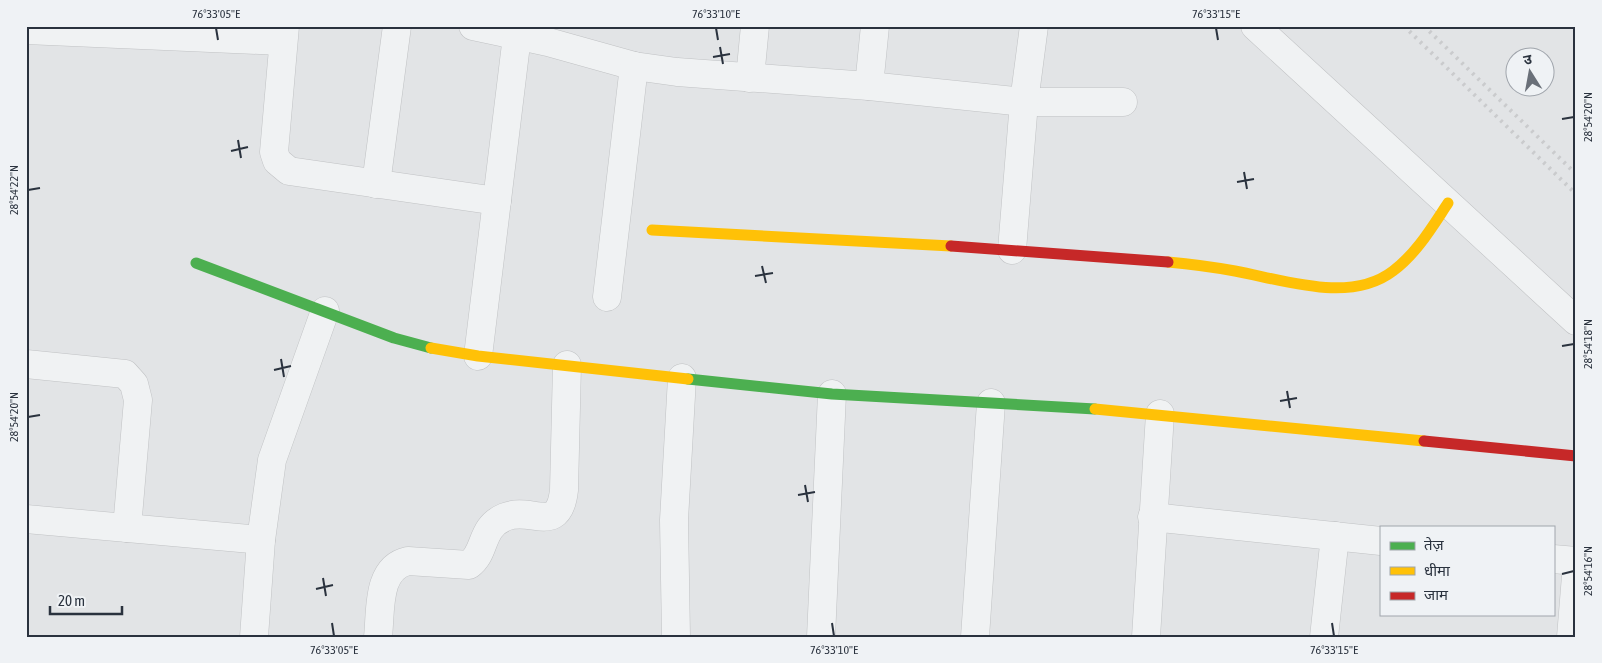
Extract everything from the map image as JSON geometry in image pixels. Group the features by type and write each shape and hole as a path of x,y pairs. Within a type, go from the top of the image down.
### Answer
{"street":[{"path":"376,184 397,26"},
{"path":"473,26 517,36 550,34 634,66 676,72 869,86 1024,102 1123,102"},
{"path":"750,78 755,26"},
{"path":"869,86 874,26"},
{"path":"1012,250 1024,102 1034,26"},
{"path":"1255,26 1576,321"},
{"path":"26,30 283,34 274,147 277,161 289,171 497,201"},
{"path":"478,356 517,36"},
{"path":"607,297 634,66"},
{"path":"652,230 1012,250 1200,266 1334,288 1365,284 1386,278 1412,255 1448,203"},
{"path":"196,263 394,338 437,350 478,356 832,394 1160,414 1576,456"},
{"path":"254,637 261,540 272,460 325,311"},
{"path":"26,364 125,374 134,384 138,400 127,528"},
{"path":"378,637 384,582 399,564 408,562 468,565 476,560 487,531 494,523 513,515 546,517 554,515 560,509 564,490 567,365"},
{"path":"676,637 674,520 682,378"},
{"path":"821,637 832,394"},
{"path":"975,637 991,403"},
{"path":"1146,637 1152,517 1160,414"},
{"path":"1152,517 1380,541"},
{"path":"26,520 261,540"},
{"path":"1324,637 1335,536"},
{"path":"1554,559 1576,561"},
{"path":"1571,637 1576,576"}],"railway":[{"path":"1404,26 1576,194"},
{"path":"1424,26 1576,174"}],"traffic: fast":[{"path":"196,263 394,338 431,348"},
{"path":"688,379 832,394 1095,409"}],"traffic: slow":[{"path":"1168,262 1227,270 1316,287 1337,288 1357,286 1376,281 1402,264 1424,239 1448,203"},
{"path":"652,230 951,246"},
{"path":"431,348 478,356 688,379"},
{"path":"1095,409 1424,441"}],"traffic: jam":[{"path":"951,246 1168,262"},
{"path":"1424,441 1576,456"}]}
